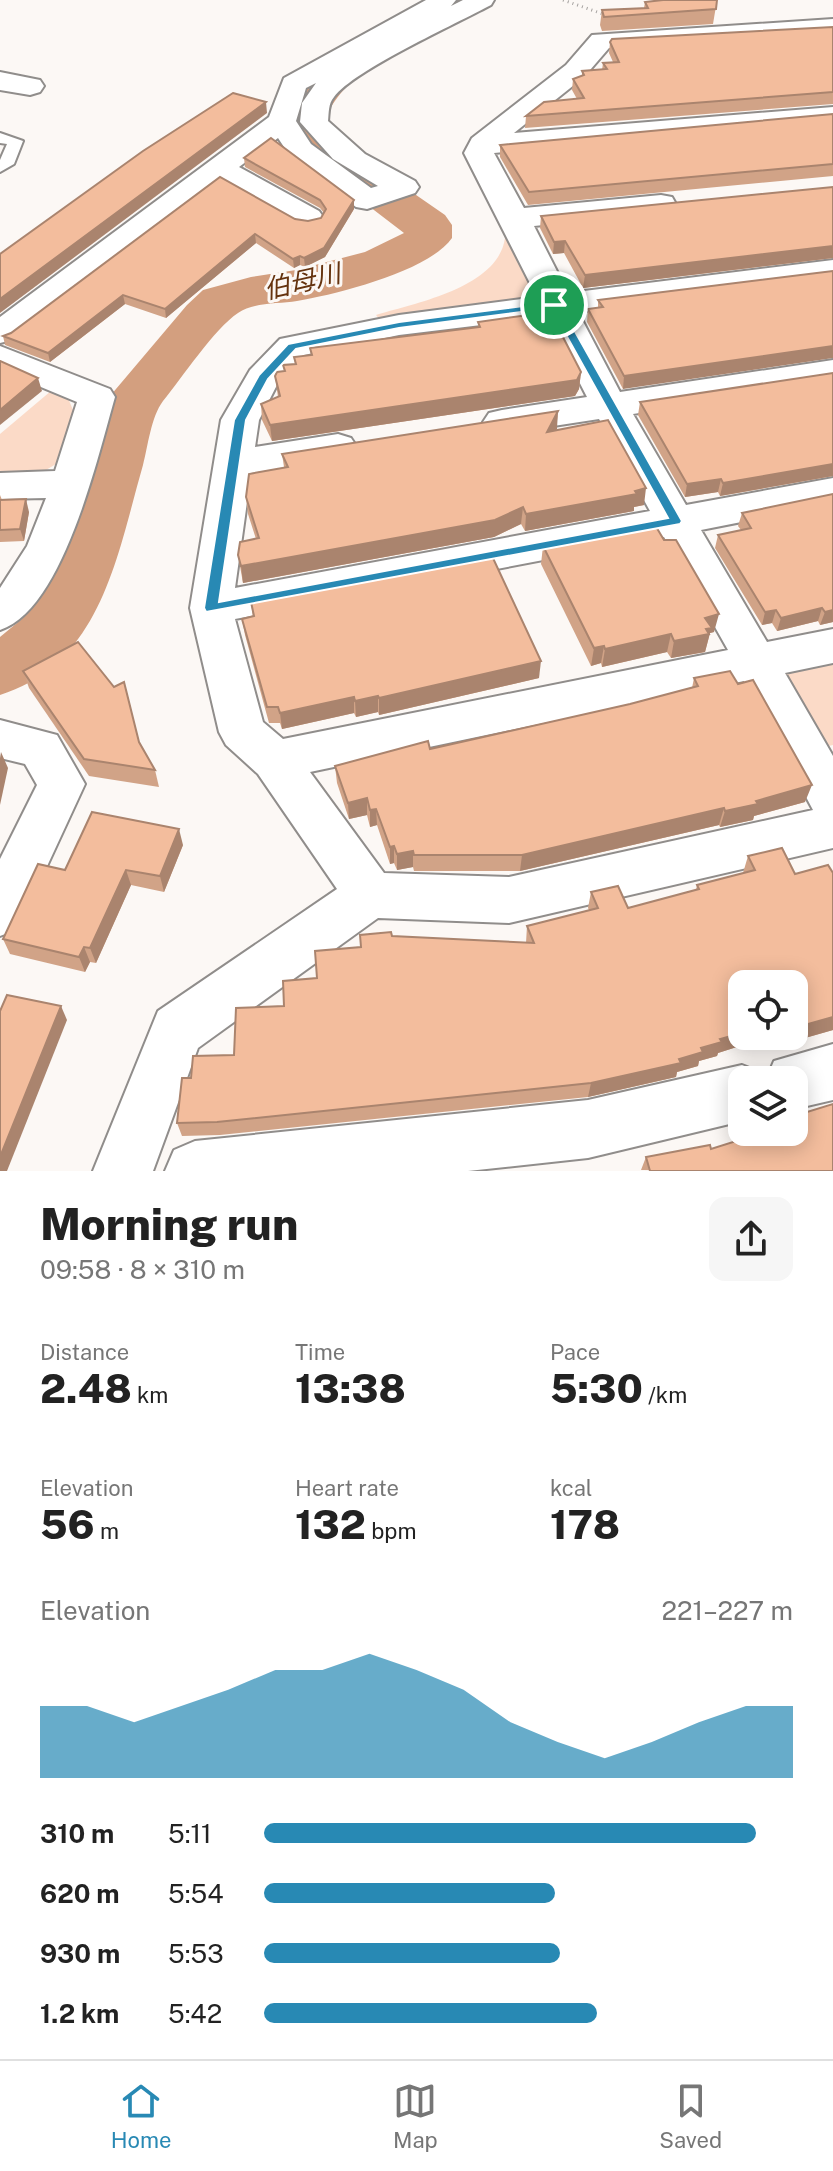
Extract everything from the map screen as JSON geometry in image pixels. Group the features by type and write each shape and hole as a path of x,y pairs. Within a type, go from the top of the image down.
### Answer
{"street":[{"path":"0,333 282,121 294,84 444,0"},
{"path":"282,121 300,150 367,200 404,187 345,156 327,140 314,122 316,103 326,88 371,58 482,0"},
{"path":"829,33 601,41 590,70 482,144 479,153 516,218 554,305 759,662 833,801"},
{"path":"0,81 30,86"},
{"path":"482,144 833,115"},
{"path":"220,169 308,218"},
{"path":"516,218 690,201"},
{"path":"370,895 275,760 242,732 211,608 240,420 263,378 292,347 399,325 833,270"},
{"path":"0,357 97,397 40,559 6,606"},
{"path":"469,427 833,371"},
{"path":"233,463 374,441"},
{"path":"0,486 68,484"},
{"path":"211,608 833,491"},
{"path":"275,760 833,646"},
{"path":"0,739 40,748 61,784 0,913"},
{"path":"123,1171 177,1030 370,895 509,900 833,827"},
{"path":"808,1078 833,1072"},
{"path":"195,1171 588,1129 728,1096"}],"lane":[{"path":"0,138 15,141 9,161 0,167"}],"shaded area":[{"path":"505,238 512,238 535,289 529,297 433,310 381,321 376,315 432,299 471,281 499,255"},
{"path":"51,391 68,398 75,415 61,461 36,476 0,477 0,434"},
{"path":"833,646 833,745 806,751 759,662"}],"building":[{"path":"717,0 716,9 604,17 602,10 648,8 645,2"},
{"path":"833,27 833,92 526,116 544,102 584,98 573,79 584,75 582,71 607,69 603,63 619,62 610,42 612,39"},
{"path":"233,93 266,102 0,299 0,254 143,151"},
{"path":"833,114 833,164 529,192 500,145"},
{"path":"271,138 354,200 324,248 304,258 293,259 255,234 165,309 123,295 48,353 3,336 220,177 295,219 308,221 321,218 326,209 320,200 244,158"},
{"path":"833,187 833,246 585,275 565,241 554,242 541,216"},
{"path":"833,271 833,346 624,376 588,309 603,307 598,300"},
{"path":"550,312 581,372 577,380 270,425 261,404 280,396 275,376 277,372 285,371 283,365 296,364 294,357 312,355 310,348 480,327 478,322"},
{"path":"0,361 38,378 0,410"},
{"path":"833,373 833,464 723,483 721,479 687,484 640,402"},
{"path":"558,411 547,432 608,420 646,488 635,491 637,494 526,514 523,507 495,520 241,566 238,555 240,542 259,538 246,497 249,474 288,467 282,454"},
{"path":"833,494 833,610 825,612 822,608 781,618 776,610 765,612 718,535 751,528 742,513"},
{"path":"26,499 20,529 0,530 0,500"},
{"path":"655,525 664,540 676,540 719,614 705,618 712,628 706,629 709,634 674,641 671,634 605,649 604,646 594,648 543,546"},
{"path":"492,556 541,661 379,698 355,701 354,697 280,713 278,707 267,707 242,619 254,616 251,602"},
{"path":"78,642 114,687 124,682 139,742 155,770 84,759 23,671"},
{"path":"730,671 738,684 753,680 812,785 756,801 758,804 725,811 724,808 522,855 414,855 413,851 397,854 394,846 390,847 376,809 370,810 367,798 348,803 335,766 428,741 430,749 630,704 698,686 694,678"},
{"path":"92,812 179,829 160,876 126,870 90,948 84,947 79,957 3,939 38,864 65,870"},
{"path":"782,848 795,874 828,865 833,873 833,1017 808,1024 808,970 728,970 728,1037 720,1039 722,1042 701,1048 703,1052 679,1059 681,1063 591,1083 217,1122 177,1123 182,1078 191,1078 193,1056 234,1055 236,1008 284,1006 283,981 317,978 315,951 361,947 360,935 391,932 392,936 534,943 527,926 598,908 591,892 618,886 628,908 755,870 748,856"},
{"path":"7,995 61,1006 0,1157 0,1011"},
{"path":"833,1104 833,1171 650,1171 646,1157 710,1145 711,1149 728,1144 808,1146 808,1112"}],"waterway":[{"name":"伯母川","path":"0,669 20,658 46,636 67,604 81,570 133,402 205,316 221,301 251,292 300,285 382,262 412,250 428,238 428,225 350,172 322,148 312,137 305,116 314,95 335,74 395,37 472,0"}],"route":[{"path":"554,305 676,521 211,608 240,420 263,378 292,347 399,325 554,305"}]}
